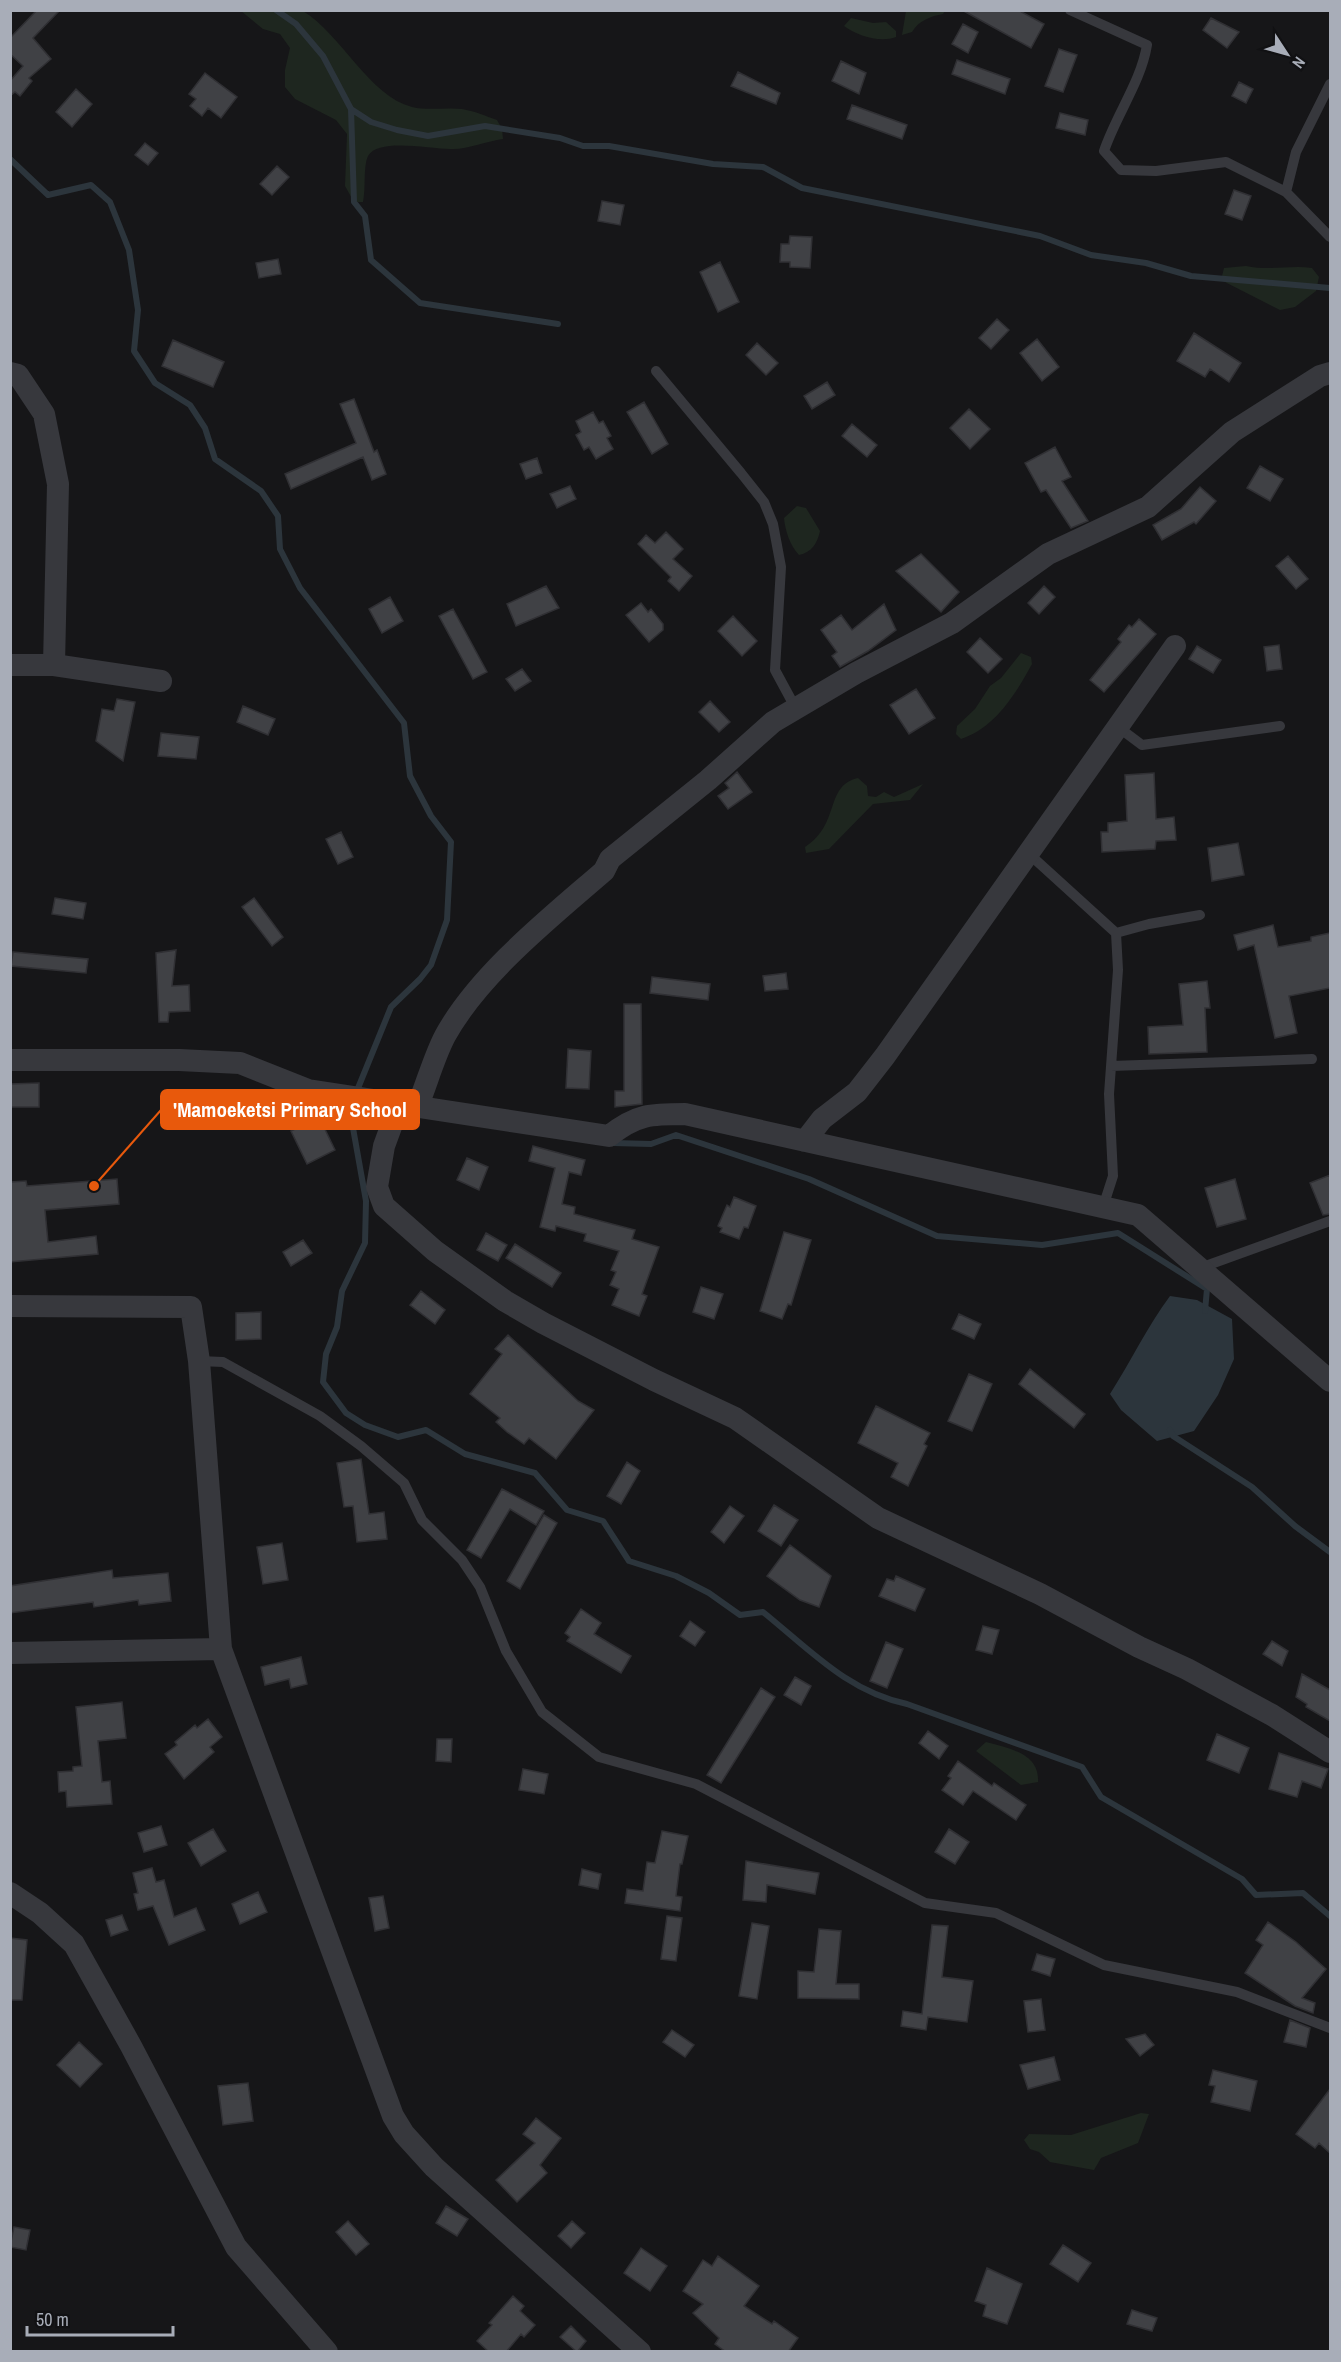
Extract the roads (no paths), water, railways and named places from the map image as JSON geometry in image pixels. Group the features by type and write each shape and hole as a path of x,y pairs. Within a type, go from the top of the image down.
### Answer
{"street":[{"path":"10,373 18,375 44,414 58,484 54,665"},
{"path":"1330,373 1320,376 1232,432 1148,507 1048,554 952,623 795,707 773,722 708,780 610,859 604,871 536,930 473,995 445,1037 384,1146 377,1187 384,1206 435,1251 506,1301 543,1323 654,1380 735,1418 878,1518 1040,1594 1139,1647 1187,1669 1272,1714 1330,1752"},
{"path":"805,1141 822,1119 856,1092 885,1056 1176,646"},
{"path":"10,665 54,665 161,681"},
{"path":"10,1060 179,1060 240,1063 308,1090 609,1136 627,1122 645,1114 685,1114 1138,1215 1330,1382"},
{"path":"10,1306 191,1307 199,1361 221,1648 393,2116 404,2134 434,2167 632,2349"},
{"path":"10,1653 221,1648"},
{"path":"10,1893 40,1913 74,1944 131,2046 236,2247 327,2352"}],"lane":[{"path":"1070,10 1147,45 1144,64 1113,124 1104,151 1121,170 1156,171 1226,162 1286,192 1330,237"},
{"path":"1286,192 1296,152 1330,84"},
{"path":"656,371 764,502 773,524 781,567 775,670 795,707"},
{"path":"1118,727 1142,745 1280,726"},
{"path":"1028,853 1116,933 1118,970 1109,1094 1113,1176 1103,1207"},
{"path":"1116,933 1149,924 1200,915"},
{"path":"1111,1066 1312,1059"},
{"path":"1200,1268 1330,1221"},
{"path":"199,1361 223,1362 320,1416 361,1446 404,1484 422,1520 462,1560 480,1587 506,1651 542,1712 599,1757 696,1784 925,1903 996,1913 1104,1965 1237,1992 1330,2028"}],"waterway":[{"path":"276,10 296,24 323,56 351,109 371,122 397,130 428,136 485,126 560,138 583,146 609,146 713,164 763,167 802,188 1040,236 1091,255 1146,263 1191,276 1330,288"},
{"path":"351,109 354,202 365,216 371,260 420,303 558,324"},
{"path":"10,159 48,195 91,185 110,202 129,250 138,310 134,351 155,383 190,405 205,428 215,459 261,491 278,516 280,549 300,588 404,723 410,776 431,816 451,842 447,920 431,965 391,1007 354,1098 353,1128 366,1201 365,1243 342,1291 337,1327 326,1354 323,1382 346,1413 365,1425 398,1437 426,1430 465,1454 535,1473 567,1510 603,1521 629,1561 676,1576 709,1593 740,1615 763,1612 830,1667 866,1690 1082,1767 1101,1797 1242,1879 1256,1895 1303,1893 1330,1916"},
{"path":"354,1113 389,1115"},
{"path":"613,1143 651,1144 676,1135 809,1179 937,1236 1042,1245 1118,1233 1207,1289 1205,1311"},
{"path":"1170,1430 1173,1436 1252,1487 1295,1526 1330,1552"}],"place":[{"name":"'Mamoeketsi Primary School","path":"94,1186"}]}
